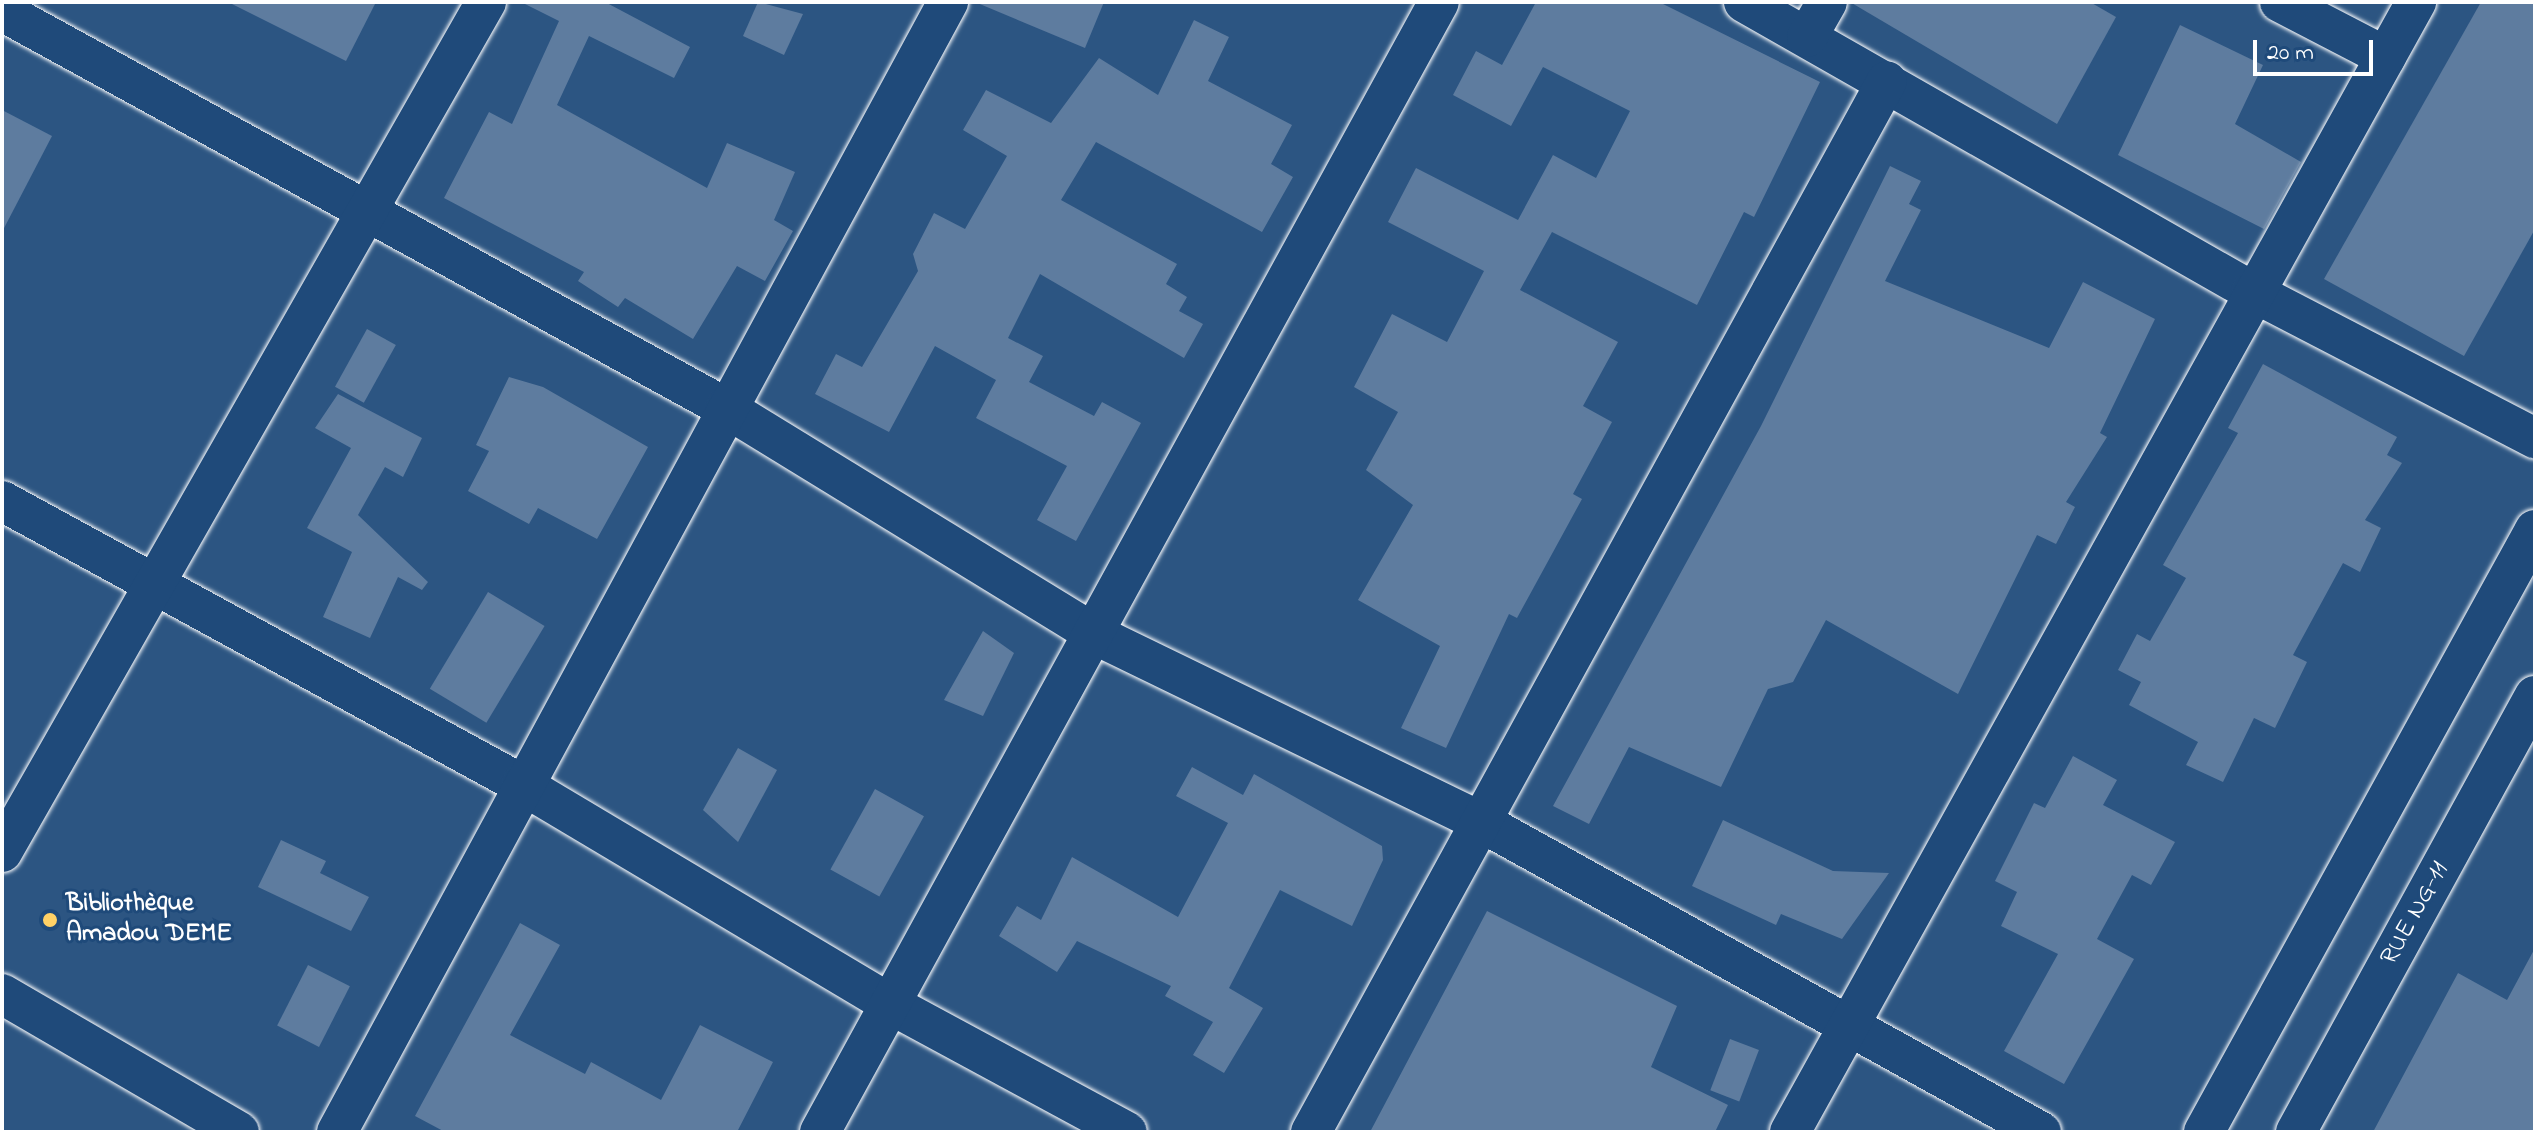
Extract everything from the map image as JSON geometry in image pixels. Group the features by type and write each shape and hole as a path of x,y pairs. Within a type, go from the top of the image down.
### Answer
{"street":[{"path":"2,852 370,213 486,2"},
{"path":"337,1132 521,784 948,2"},
{"path":"820,1132 1096,635 1439,2"},
{"path":"1744,2 2251,291 2535,438"},
{"path":"1807,37 1827,2"},
{"path":"2280,2 2386,57"},
{"path":"1790,1132 1843,1026 2251,291 2416,2"},
{"path":"2,11 726,408 1096,635 1481,822 1843,1026 2041,1132"},
{"path":"1311,1132 1887,81"},
{"path":"2,501 521,784 890,1004 1127,1132"},
{"path":"2204,1132 2535,530"},
{"name":"RUE NG-11","path":"2296,1132 2535,696"},
{"path":"2,994 239,1132"}],"building":[{"path":"228,2 376,2 346,61"},
{"path":"521,2 605,2 690,47 674,78 589,36 557,105 707,188 727,143 795,172 774,220 793,231 765,281 737,266 693,339 625,298 618,307 578,281 584,272 444,198 489,112 512,124 559,21"},
{"path":"758,2 803,14 784,55 743,36"},
{"path":"975,2 1104,2 1085,48"},
{"path":"1536,2 1659,2 1820,82 1754,217 1744,212 1697,305 1552,232 1520,290 1618,342 1583,406 1612,422 1573,494 1582,499 1517,618 1509,614 1446,748 1401,728 1440,646 1358,600 1413,505 1366,470 1398,412 1354,387 1392,314 1447,342 1484,271 1388,222 1416,168 1518,220 1553,155 1596,178 1630,111 1543,67 1511,126 1453,95 1476,51 1502,65"},
{"path":"1850,2 2090,2 2116,17 2057,124"},
{"path":"2481,2 2535,2 2535,229 2464,356 2324,279"},
{"path":"1194,20 1229,37 1208,81 1292,125 1271,164 1293,177 1262,232 1096,142 1061,200 1177,264 1166,284 1187,297 1179,311 1203,324 1184,358 1040,274 1008,338 1043,356 1029,382 1094,416 1102,402 1141,423 1076,541 1037,520 1067,466 976,418 996,380 935,346 889,432 815,394 836,354 862,367 918,271 913,254 934,213 965,229 1007,156 963,130 986,90 1051,123 1099,58 1158,95"},
{"path":"2180,25 2263,65 2235,124 2301,162 2264,229 2118,155"},
{"path":"2,110 52,136 2,232"},
{"path":"1890,166 1921,181 1909,204 1921,210 1885,281 2049,348 2083,282 2155,319 2100,433 2107,437 2066,502 2075,507 2056,544 2037,535 1958,694 1826,620 1793,682 1768,689 1721,787 1629,747 1589,824 1553,806 1761,426"},
{"path":"367,329 396,345 364,403 335,387"},
{"path":"2263,364 2397,437 2387,455 2402,463 2365,520 2381,528 2360,572 2343,563 2293,655 2307,662 2275,728 2254,718 2223,782 2186,765 2198,742 2129,705 2141,682 2118,670 2137,634 2150,641 2186,578 2163,565 2238,433 2228,428"},
{"path":"509,377 543,387 648,447 597,539 538,508 529,524 468,491 489,451 476,445"},
{"path":"338,394 422,438 403,477 385,467 358,515 428,582 422,590 398,577 370,638 323,617 352,552 307,528 351,448 315,428"},
{"path":"488,592 545,626 486,723 430,689"},
{"path":"983,631 1014,653 983,716 944,700"},
{"path":"738,748 777,770 738,842 703,810"},
{"path":"2073,756 2117,780 2103,805 2175,842 2151,885 2132,875 2097,939 2134,959 2064,1084 2004,1051 2058,954 2001,926 2017,892 1995,881 2034,803 2045,808"},
{"path":"1192,767 1243,795 1254,774 1382,846 1383,860 1352,926 1280,890 1229,988 1263,1008 1224,1073 1193,1055 1213,1022 1165,996 1171,986 1077,941 1057,972 999,936 1017,906 1041,920 1072,857 1178,917 1228,823 1176,796"},
{"path":"875,789 924,816 879,897 830,869"},
{"path":"1723,820 1833,871 1889,873 1842,939 1781,914 1776,925 1692,886"},
{"path":"281,840 326,861 320,873 369,897 351,931 258,887"},
{"path":"1487,911 1677,1006 1651,1067 1728,1105 1715,1132 1370,1132"},
{"path":"520,923 560,945 510,1035 585,1074 591,1062 661,1100 700,1025 773,1062 737,1132 445,1132 415,1116"},
{"path":"2535,948 2535,1132 2373,1132 2458,973 2507,1000"},
{"path":"308,965 350,986 319,1047 277,1026"},
{"path":"1730,1039 1759,1050 1739,1101 1710,1090"}],"place":[{"name":"Bibliothèque Amadou DEME","path":"50,920"}]}
